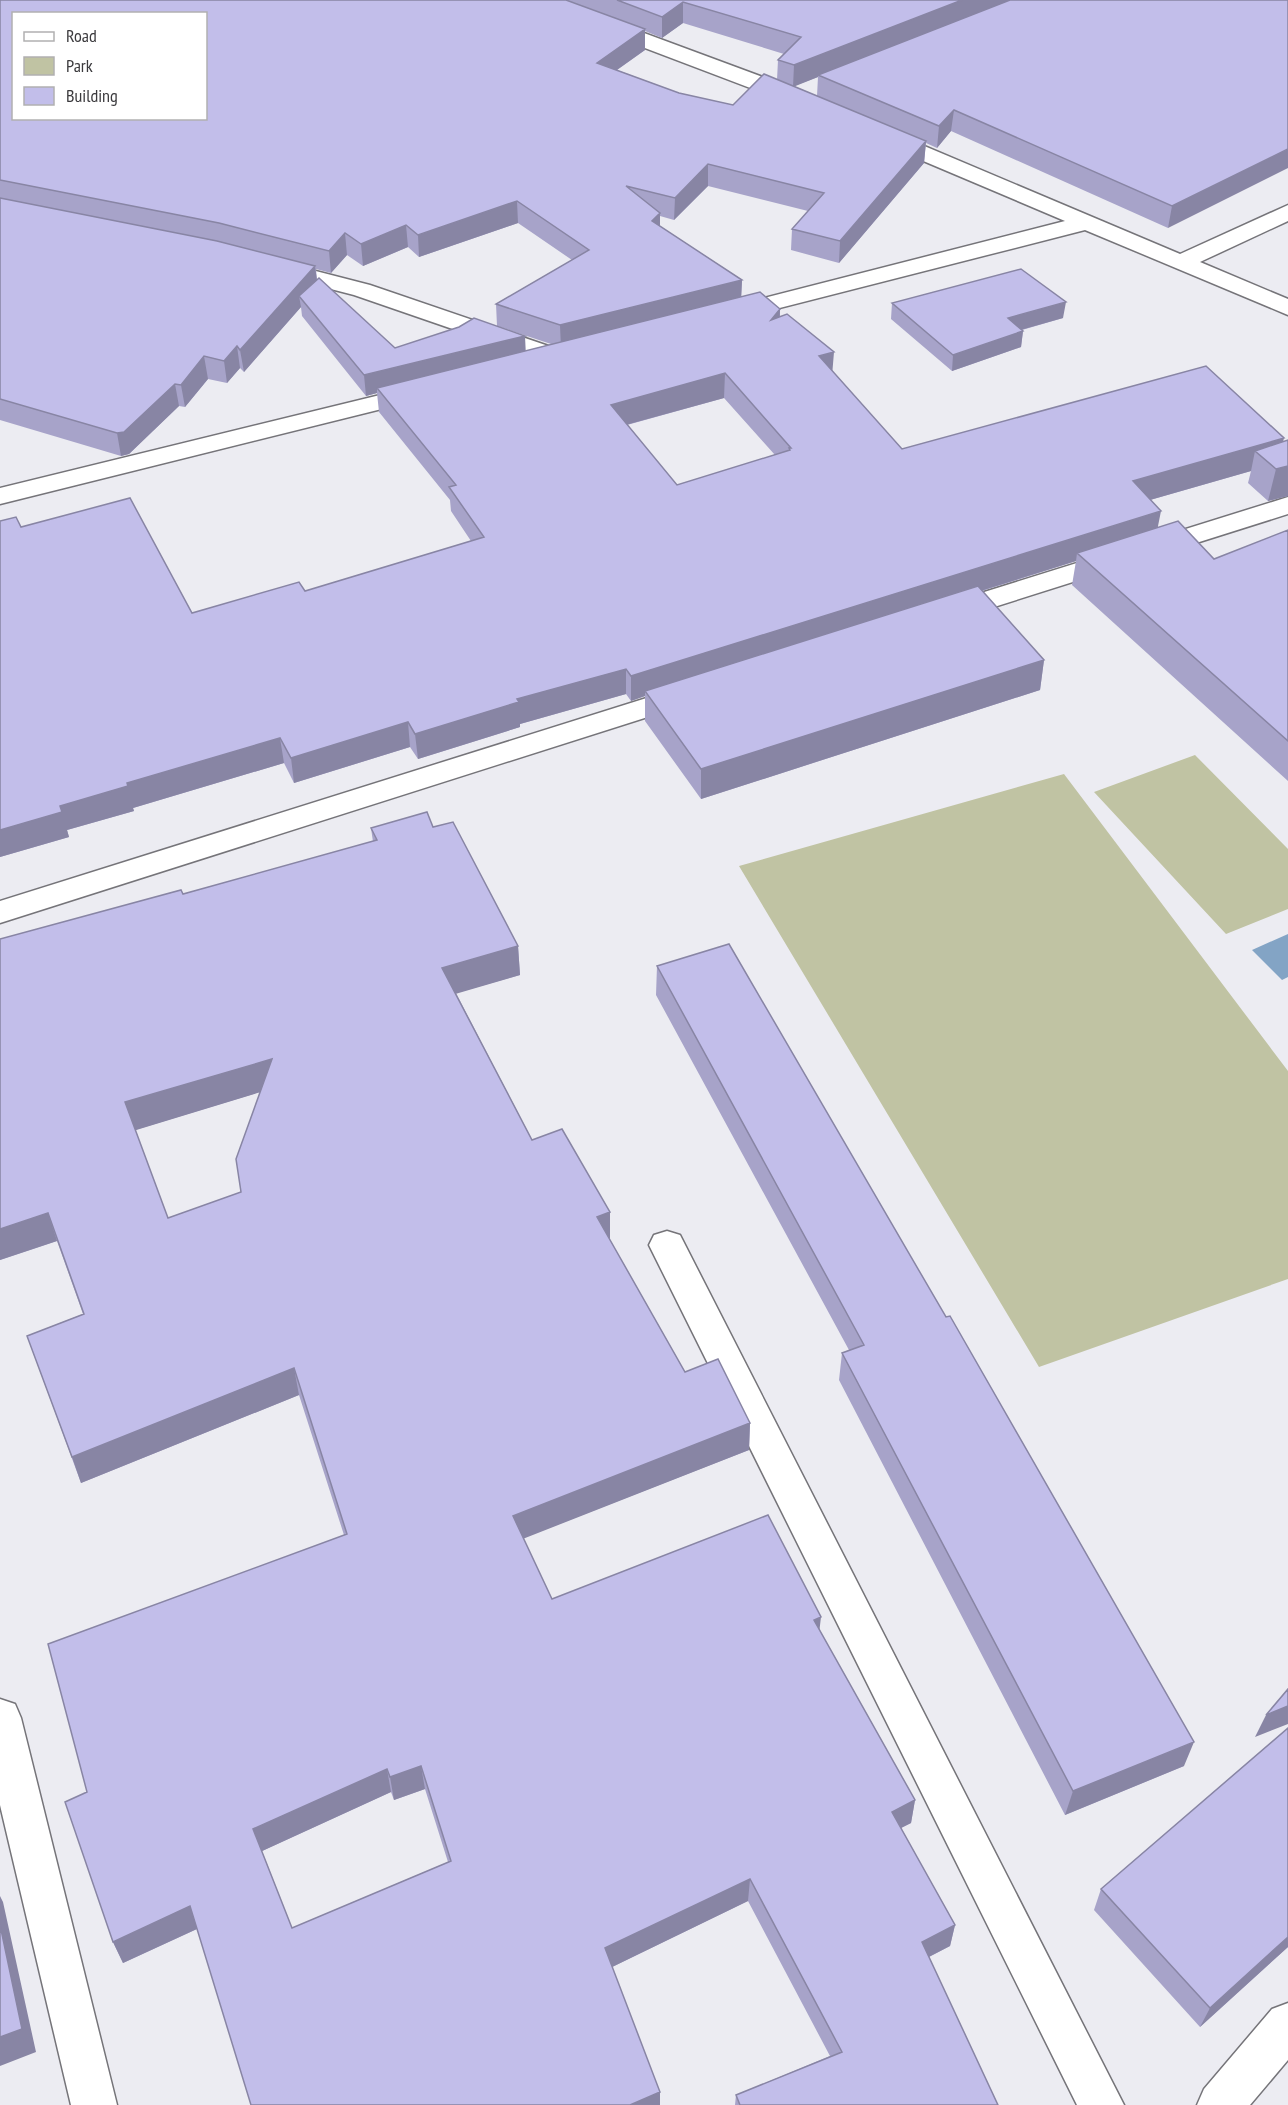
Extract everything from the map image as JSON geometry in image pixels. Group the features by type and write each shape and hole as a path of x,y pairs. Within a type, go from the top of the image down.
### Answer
{"street":[{"path":"536,0 793,96 815,96"},
{"path":"868,129 1288,308"},
{"path":"1179,263 1288,212"},
{"path":"709,320 1085,223"},
{"path":"254,262 362,290 572,355 514,369"},
{"path":"0,496 446,386"},
{"path":"926,619 1288,505"},
{"path":"0,912 710,687"},
{"path":"667,1245 1101,2105"},
{"path":"0,1718 94,2105"},
{"path":"1220,2105 1288,2025"}],"green space":[{"path":"1195,755 1288,849 1288,909 1226,934 1094,792"},
{"path":"1064,774 1288,1071 1288,1279 1039,1367 739,866"}],"water":[{"path":"1288,934 1288,977 1282,980 1252,950"}],"building":[{"path":"0,0 566,0 645,29 597,63 679,93 733,105 764,74 926,141 840,241 792,229 824,193 708,164 675,198 626,186 660,213 652,221 742,280 560,325 496,304 589,250 517,201 418,235 406,225 361,244 345,233 329,251 219,223 0,180"},
{"path":"617,0 962,0 794,65 778,60 801,37 683,2 662,17"},
{"path":"1010,0 1288,0 1288,149 1172,206 954,110 939,126 818,75"},
{"path":"0,198 217,241 315,266 240,350 237,346 224,361 204,356 181,385 175,384 124,432 117,433 0,399"},
{"path":"1021,269 1066,302 1008,318 1023,331 953,355 892,303"},
{"path":"319,278 395,348 459,327 474,318 525,336 364,375 299,296"},
{"path":"760,292 780,309 771,320 787,314 834,352 819,356 902,449 1206,366 1284,438 1133,481 1161,511 631,676 626,669 517,699 519,702 415,734 408,722 291,758 280,738 127,783 128,786 60,806 62,812 0,830 0,521 16,517 21,527 130,498 192,613 299,582 305,591 484,537 449,487 456,485 377,388","holes":["725,373 791,448 677,485 611,405"]},
{"path":"1288,440 1288,466 1276,469 1255,451"},
{"path":"1178,521 1214,559 1288,530 1288,741 1077,553"},
{"path":"978,586 1044,660 701,769 645,691"},
{"path":"427,812 433,827 453,822 518,946 442,968 532,1140 562,1129 610,1212 597,1217 685,1372 718,1359 750,1423 513,1516 552,1599 768,1515 821,1617 814,1620 915,1800 892,1812 955,1925 922,1942 998,2105 740,2105 736,2095 842,2052 750,1879 605,1948 660,2092 630,2105 251,2105 190,1906 113,1942 65,1802 87,1792 48,1644 347,1534 294,1368 72,1457 27,1336 84,1314 48,1213 0,1229 0,939 181,890 183,894 377,840 371,828","holes":["272,1059 236,1159 241,1192 168,1218 125,1102","421,1766 451,1861 292,1928 253,1829 387,1769 390,1777"]},
{"path":"729,944 946,1317 950,1316 1194,1742 1073,1791 842,1353 864,1345 657,966"},
{"path":"1288,1689 1288,1706 1266,1715"},
{"path":"1288,1728 1288,1937 1210,2008 1101,1889"},
{"path":"0,1925 22,2029 0,2037"}]}
